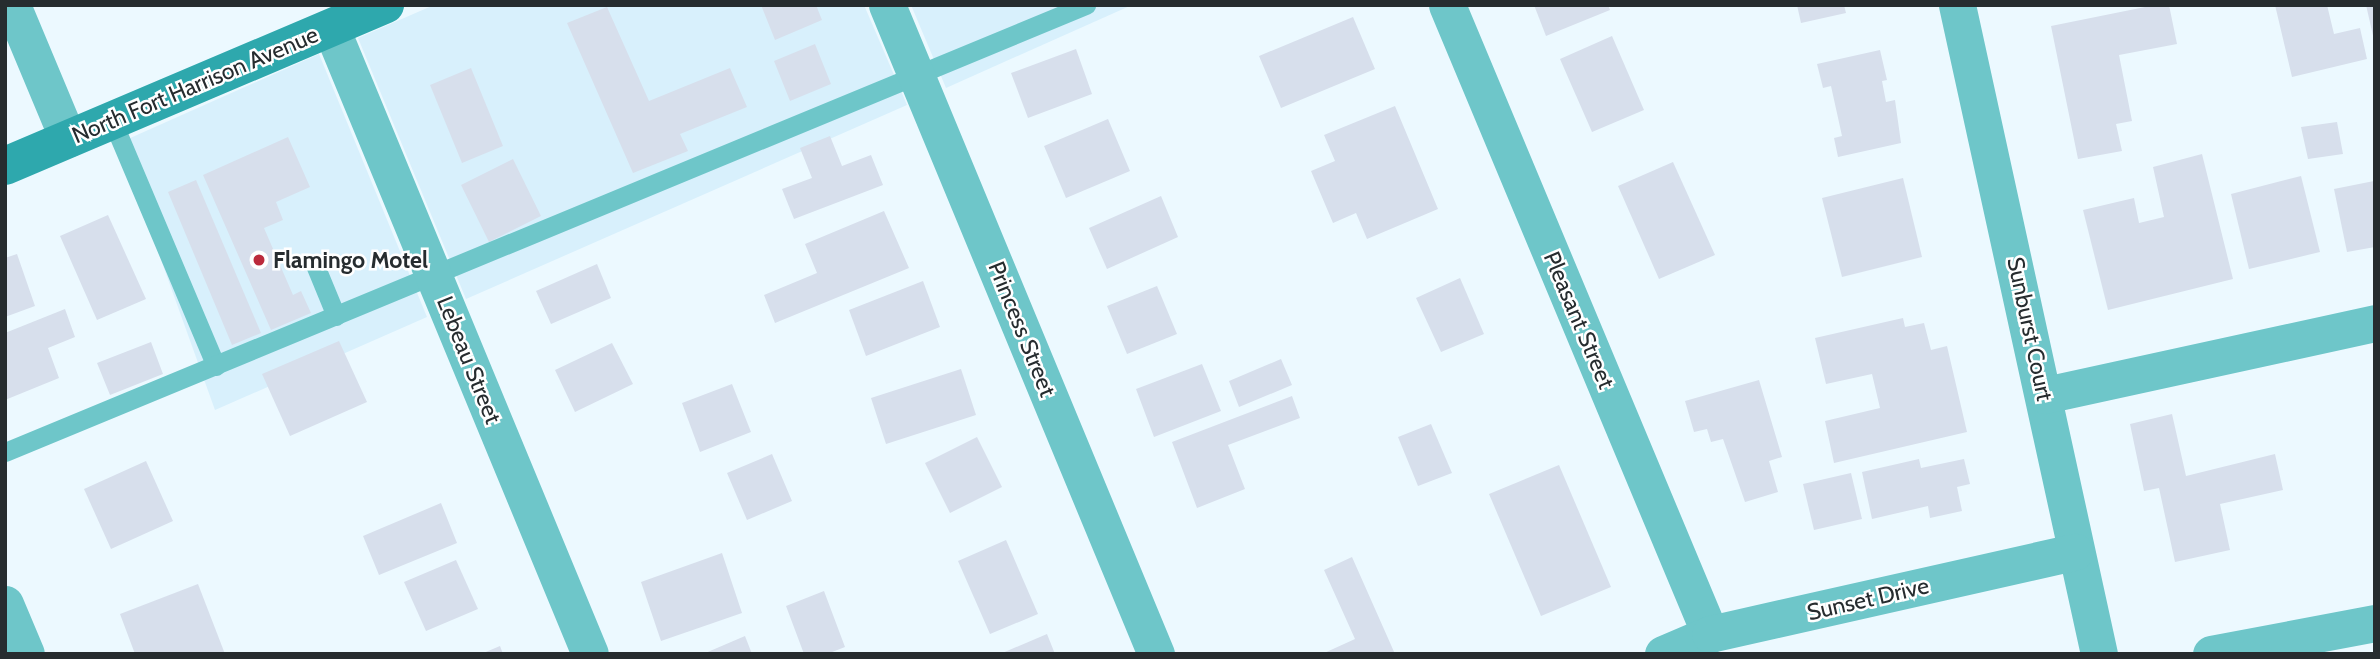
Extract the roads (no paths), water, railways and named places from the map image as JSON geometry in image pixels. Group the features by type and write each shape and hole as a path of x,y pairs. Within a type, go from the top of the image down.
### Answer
{"main road":[{"name":"North Fort Harrison Avenue","path":"5,166 385,5"}],"street":[{"path":"12,5 68,139"},
{"name":"Princess Street","path":"887,5 1156,654"},
{"name":"Pleasant Street","path":"1447,5 1710,634"},
{"name":"Sunburst Court","path":"1957,5 2045,395 2099,654"},
{"name":"Lebeau Street","path":"331,28 590,654"},
{"path":"2045,395 2375,323"},
{"name":"Sunset Drive","path":"1663,654 1710,634 2076,552"},
{"path":"5,604 26,654"},
{"path":"2211,654 2375,624"}],"lane":[{"path":"5,452 918,77 1086,5"},
{"path":"112,120 216,366"},
{"path":"315,265 337,316"}],"place":[{"name":"Flamingo Motel","path":"259,260"}]}
